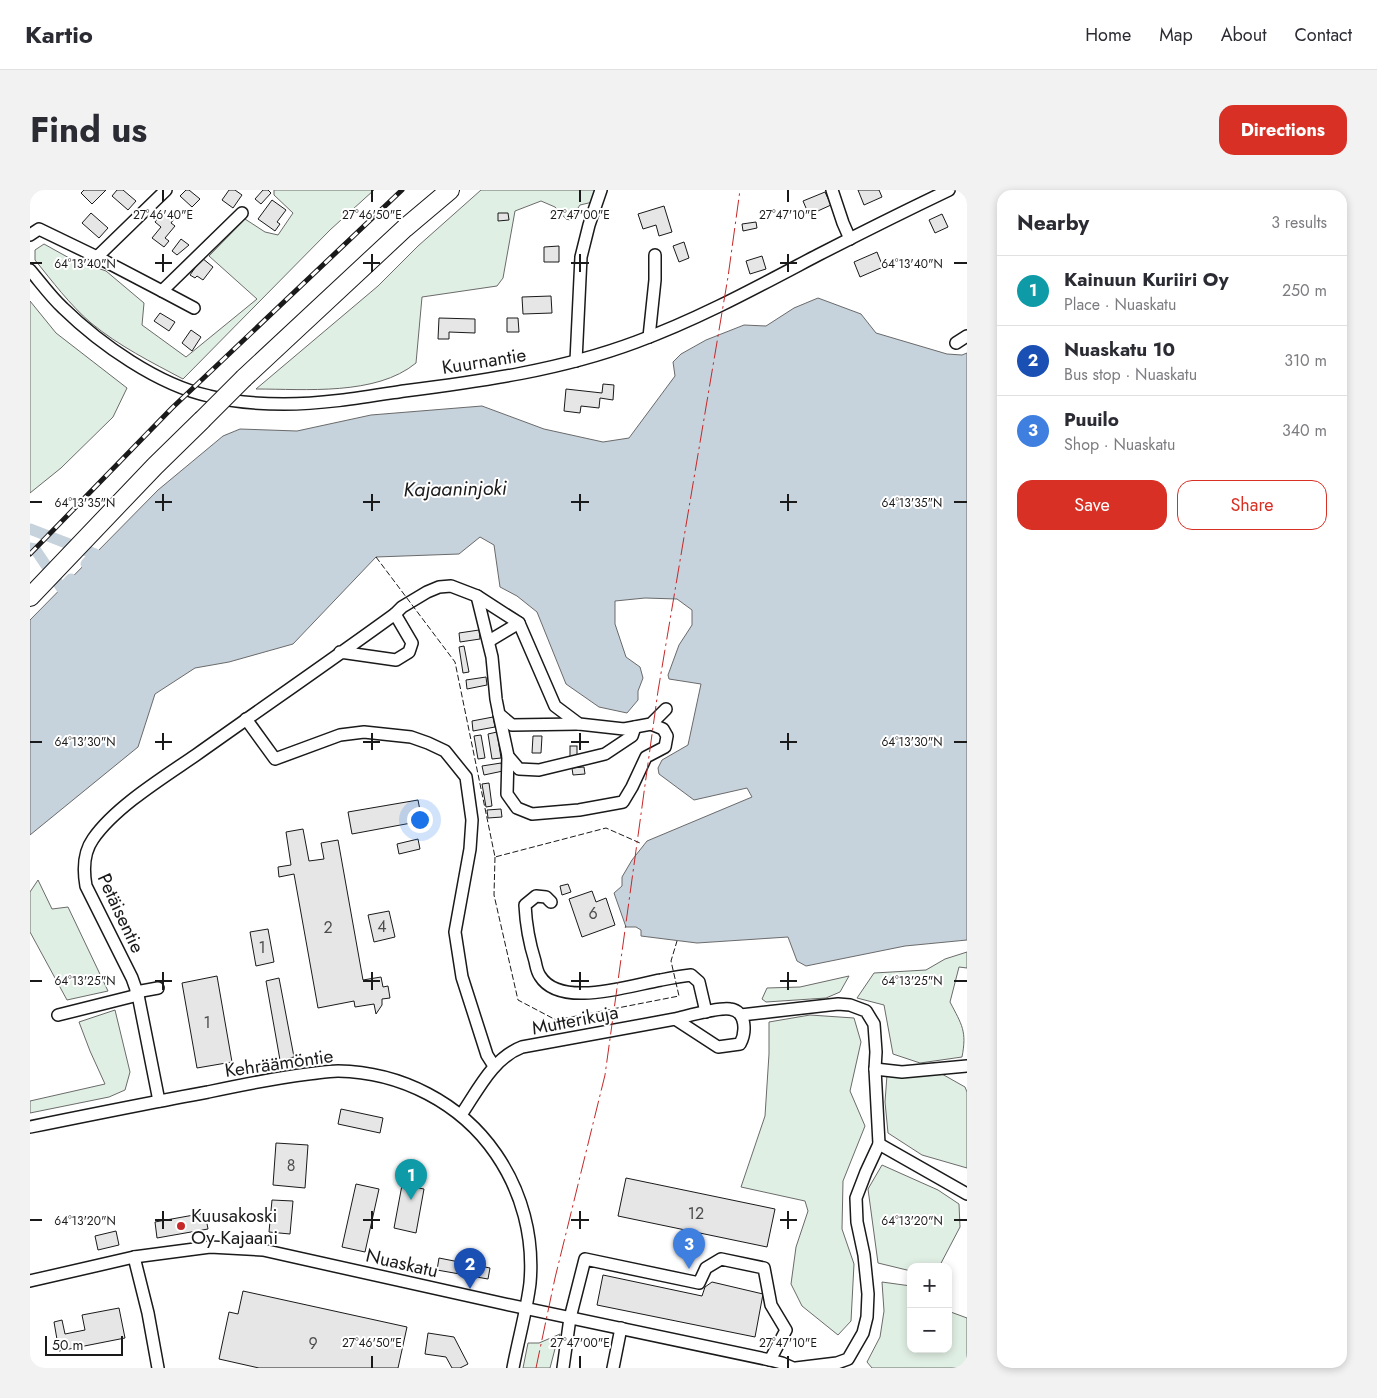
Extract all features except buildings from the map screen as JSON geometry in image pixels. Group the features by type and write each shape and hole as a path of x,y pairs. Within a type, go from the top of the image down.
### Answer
{"highway":[{"path":"30,597 155,466 244,378 398,235 450,190"}],"street":[{"path":"97,257 166,190"},
{"path":"576,361 581,257 601,190"},
{"path":"832,190 842,223 850,239"},
{"name":"Kuurnantie","path":"30,270 62,307 112,350 143,369 176,385 208,396 252,403 318,403 515,375 576,361 649,337 750,291 947,191"},
{"path":"162,290 242,213"},
{"path":"30,235 39,229 162,290 194,308"},
{"path":"649,337 655,280 655,254"},
{"path":"956,342 967,336"},
{"name":"Petäisentie","path":"159,1101 137,993 132,978 86,886 83,873 85,856 92,840 101,828 136,797 395,614 402,607 427,592 439,587 451,586 477,596 520,623"},
{"path":"477,596 489,641 496,699 499,714 508,756 507,794 517,808 532,814 578,810 623,802 646,757 665,746 667,736 664,729 651,724 624,729 580,724 512,725 499,714"},
{"path":"340,652 396,660 409,652 412,643 395,614"},
{"path":"489,641 520,623 555,706 580,724"},
{"path":"651,724 666,709"},
{"path":"246,719 275,759 340,736 364,732 411,737 428,743 445,751 466,777 472,820 471,839 455,932 462,977 487,1055 494,1066"},
{"path":"508,756 518,768 539,770 571,763 605,754 632,736 635,727"},
{"path":"551,902 546,897 536,896 525,905 526,926 539,976 547,984 558,990 580,994 616,991 660,980 691,975 699,982 706,1012"},
{"path":"58,1015 158,988"},
{"name":"Mutterikuja","path":"461,1115 494,1066 510,1052 522,1048 706,1012 730,1009 739,1012 741,1015 838,1004 850,1005 866,1011 874,1024 879,1144"},
{"path":"675,1019 718,1047 740,1044 744,1036 744,1021 741,1015"},
{"path":"875,1069 902,1072 967,1066"},
{"name":"Kehräämöntie","path":"30,1127 288,1076 337,1071 378,1075 414,1087 440,1100 461,1115 484,1137 509,1173 521,1204 529,1235 530,1283 513,1368"},
{"path":"846,1364 863,1333 867,1316 868,1294 864,1255 857,1222 856,1198 879,1144 967,1194"},
{"name":"Nuaskatu","path":"30,1280 134,1257 210,1248 263,1250 770,1360 794,1368"},
{"path":"134,1257 148,1313 158,1368"},
{"path":"563,1368 570,1318 584,1259 699,1283 706,1268 721,1259 764,1268 771,1305 786,1330 770,1360"},
{"path":"613,1368 621,1328"},
{"path":"794,1368 837,1363 856,1368"}],"green space":[{"path":"274,190 374,190 330,230 183,379 124,346 91,323 69,301 35,260 35,250 44,244 71,259 106,271 144,303 142,325 186,357 257,299 209,256 245,219 265,232 278,235 293,213 274,195"},
{"path":"481,190 601,190 597,201 580,205 570,220 566,219 555,207 541,201 515,211 503,278 497,286 422,297 416,363 400,374 361,386 318,389 256,389 378,286 418,246"},
{"path":"30,301 56,333 127,388 113,417 61,468 30,493"},
{"path":"38,880 52,909 68,907 108,991 67,1000 30,932 30,892"},
{"path":"967,952 967,968 959,967 950,1002 964,1034 962,1057 920,1063 893,1054 884,1005 857,998 874,973 926,970 945,959"},
{"path":"849,976 840,992 826,998 766,1002 762,999 767,988 800,987"},
{"path":"115,1010 130,1072 125,1090 109,1097 30,1113 30,1101 105,1084 79,1022"},
{"path":"810,1015 854,1018 861,1042 850,1091 865,1126 843,1181 842,1229 854,1264 851,1321 838,1335 802,1306 791,1284 796,1247 808,1211 805,1201 741,1187 765,1116 769,1022"},
{"path":"942,1074 965,1087 967,1092 967,1168 922,1155 888,1133 885,1102 887,1075"},
{"path":"882,1165 938,1190 959,1204 960,1227 941,1263 907,1263 907,1270 878,1263 868,1189"},
{"path":"882,1282 907,1285 907,1353 952,1353 952,1312 967,1318 967,1368 872,1368 867,1362 880,1337 884,1311"},
{"path":"560,1334 550,1368 523,1368 528,1343 539,1343"}],"water":[{"name":"Kajaaninjoki","path":"818,298 861,314 876,333 947,354 962,355 967,353 967,940 905,946 806,966 797,961 788,937 697,943 641,936 641,930 636,927 626,927 614,893 622,886 622,877 647,841 752,797 747,788 694,800 659,774 658,768 662,760 688,745 701,684 669,679 668,675 679,645 692,625 692,610 677,599 645,598 615,601 615,624 626,657 640,667 643,678 638,691 638,700 627,713 599,707 566,684 537,612 517,596 500,587 494,545 480,537 459,554 376,557 293,644 229,662 195,668 155,694 138,747 30,835 30,620 158,490 223,436 240,429 297,431 371,415 482,406 544,429 603,442 629,438 675,376 673,362 681,354 706,340 744,325 766,326 794,308"}],"waterway":[{"path":"30,529 95,554 86,564"},
{"path":"30,548 35,549 62,589 71,579"}],"railway":[{"path":"30,554 172,408 402,190"}],"fence":[{"path":"376,557 455,662 495,857 606,828 640,843"},
{"path":"495,857 494,895 518,1000 556,1020 679,996 671,961 677,941"}],"power":[{"path":"536,1368 555,1278 605,1075 658,691 728,277 740,190"}],"place":[{"name":"Kainuun Kuriiri Oy","path":"411,1200"},
{"name":"Kuusakoski Oy Kajaani","path":"181,1226"},
{"name":"Puuilo","path":"689,1269"},
{"name":"Nuaskatu 10","path":"470,1289"}]}
